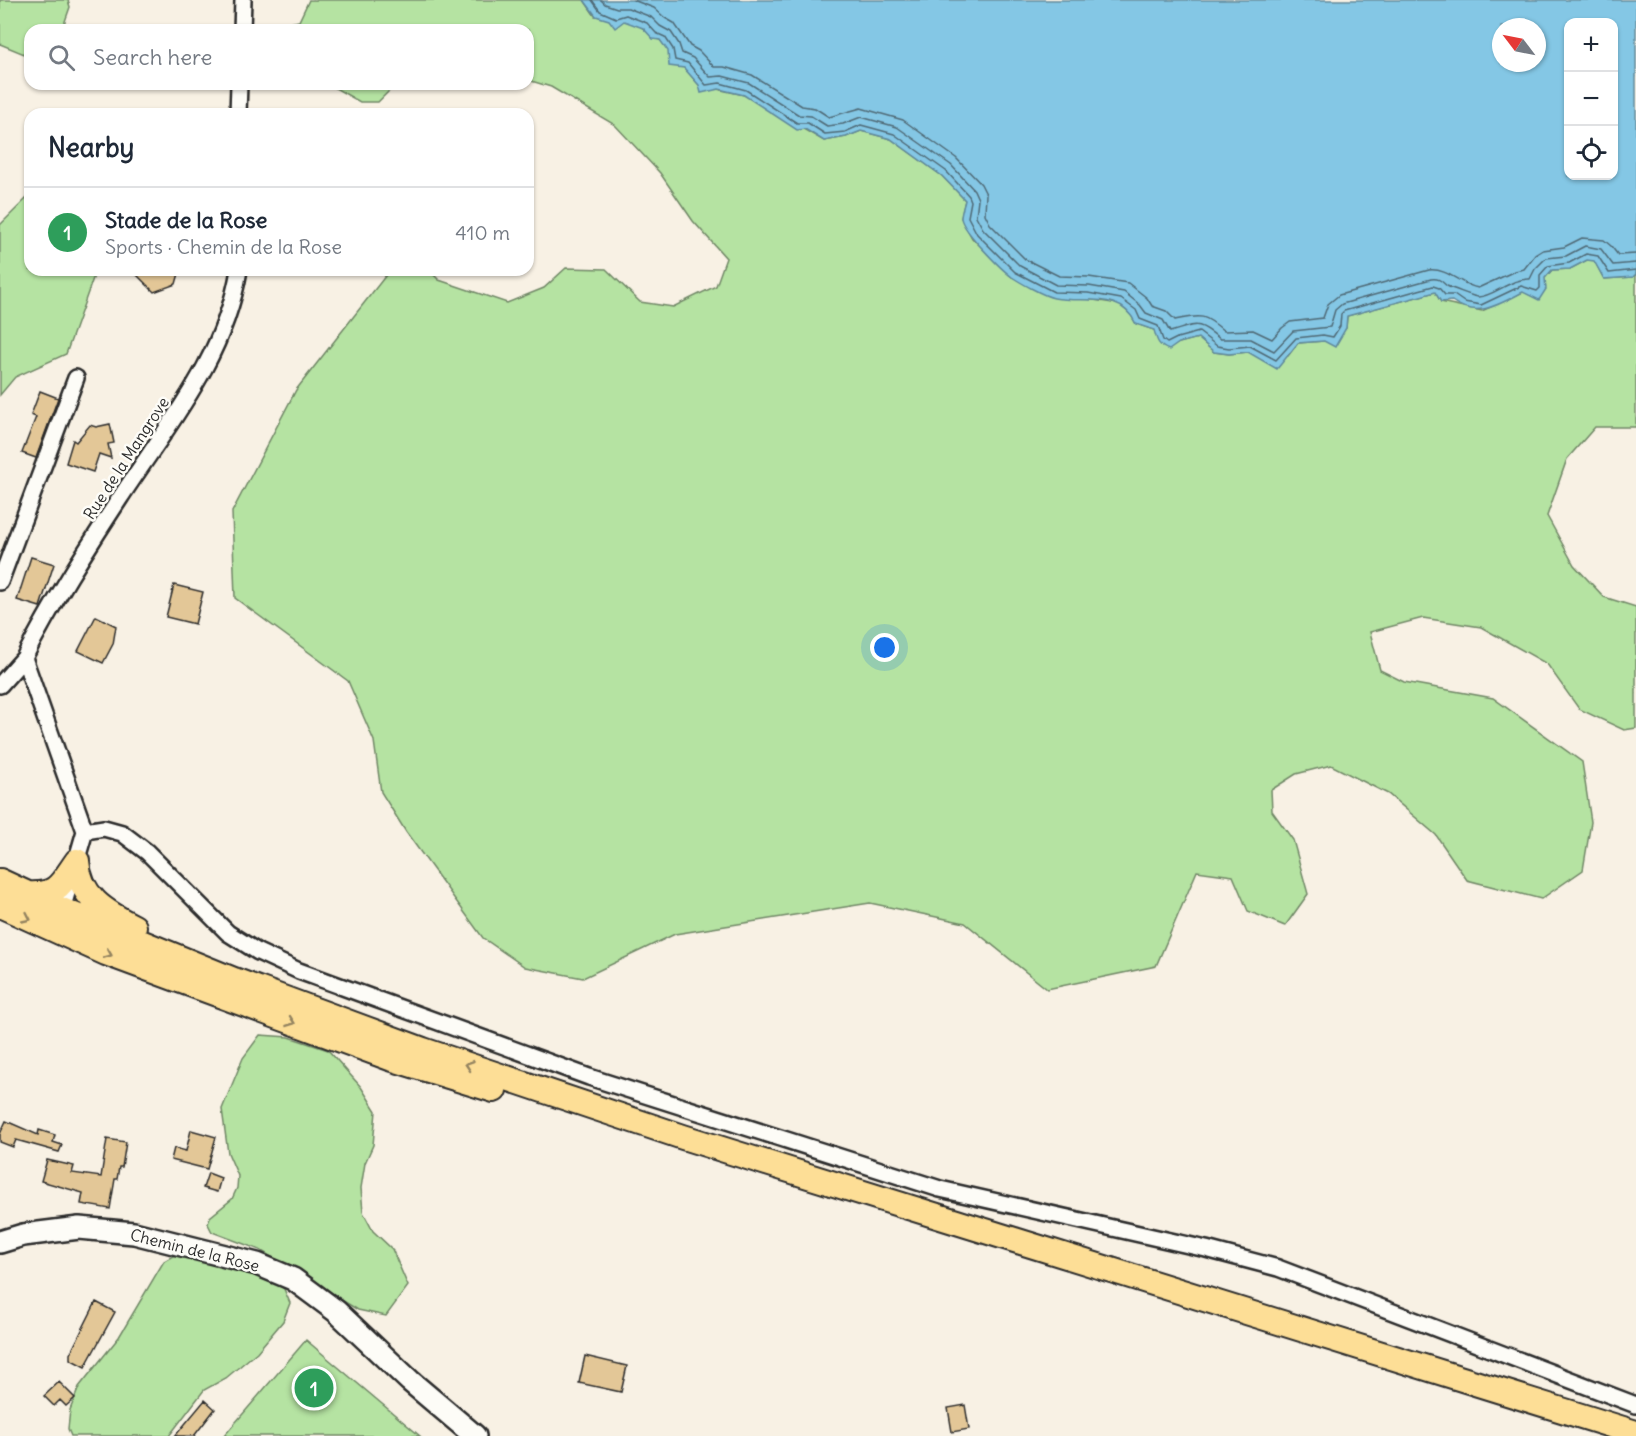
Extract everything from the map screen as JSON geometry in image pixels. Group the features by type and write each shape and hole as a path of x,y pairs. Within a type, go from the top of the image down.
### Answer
{"main road":[{"path":"26,894 40,895 52,891 63,881 77,861"},
{"path":"77,861 82,884 99,905 116,918 234,980"},
{"path":"0,881 61,912 234,980 423,1050 683,1137 1636,1433"},
{"path":"0,905 61,912 106,954 390,1058 1021,1255 1248,1323 1598,1436"},
{"name":"Chemin de la Rose","path":"0,1242 23,1235 79,1228 134,1233 257,1264 293,1279 336,1311 410,1382 475,1436"}],"street":[{"path":"242,24 243,0"},
{"path":"238,108 239,90"},
{"name":"Rue de la Mangrove","path":"0,685 24,658 46,616 82,557 210,360 222,333 236,276"},
{"path":"0,582 76,378"},
{"path":"24,658 85,831 61,912"},
{"path":"85,831 104,828 122,833 147,852 228,933 258,952 342,987 589,1077 940,1189 1206,1249 1278,1268 1636,1405"}],"green space":[{"path":"0,0 68,0 70,7 64,24 24,24 24,54 0,44"},
{"path":"309,0 584,0 595,16 633,23 660,40 699,85 744,95 824,141 846,137 861,131 891,139 942,176 965,200 961,218 972,238 1012,277 1087,299 1119,304 1131,315 1136,324 1179,343 1198,338 1214,352 1229,354 1248,352 1288,356 1298,343 1324,341 1346,328 1347,316 1435,292 1441,302 1482,311 1523,292 1545,278 1552,270 1570,269 1587,260 1594,260 1604,279 1633,277 1636,274 1636,427 1595,427 1567,459 1547,516 1574,565 1604,597 1636,607 1636,728 1624,730 1579,709 1547,664 1481,627 1423,618 1370,632 1380,670 1404,682 1493,698 1582,762 1591,822 1583,870 1541,899 1467,880 1436,835 1388,794 1331,765 1296,774 1271,790 1272,811 1293,840 1308,894 1285,926 1248,911 1233,876 1197,871 1156,966 1047,989 965,923 870,903 675,934 583,978 525,967 483,938 406,832 381,792 374,741 348,681 235,598 232,512 296,390 385,276 435,276 439,280 507,303 544,288 566,268 606,269 640,302 673,307 716,286 726,258 693,221 660,173 615,125 551,87 534,82 534,24 285,24 299,21"},
{"path":"339,90 390,90 378,102 360,102"},
{"path":"24,201 24,276 94,276 66,354 15,377 0,395 0,225"},
{"path":"260,1035 289,1037 328,1050 361,1087 376,1111 373,1145 365,1163 361,1188 363,1212 373,1231 392,1249 408,1286 386,1316 358,1310 260,1250 212,1232 208,1224 210,1217 232,1199 237,1188 238,1176 228,1153 222,1109 243,1058"},
{"path":"178,1253 267,1276 284,1289 290,1303 283,1321 257,1352 226,1378 204,1390 169,1436 71,1436 68,1429 70,1410 79,1387 119,1337 164,1261"},
{"path":"306,1340 420,1436 224,1436"}],"water":[{"path":"584,0 1636,0 1636,274 1633,277 1604,279 1594,261 1587,260 1570,269 1552,270 1545,278 1546,289 1539,300 1523,292 1496,305 1479,309 1470,309 1452,301 1441,302 1435,292 1347,316 1346,328 1335,347 1324,341 1298,343 1277,369 1248,352 1229,354 1214,352 1198,338 1179,343 1169,350 1158,343 1154,330 1136,324 1121,306 1100,300 1054,298 1012,277 983,249 963,224 961,216 965,200 942,176 891,139 861,131 846,137 824,141 805,129 797,130 744,95 719,89 701,93 699,85 684,68 669,66 668,51 660,40 653,39 643,28 624,21 615,28 609,20 596,16"}],"building":[{"path":"138,276 178,276 176,284 154,292"},
{"path":"40,391 58,398 36,458 22,453 36,417 31,415"},
{"path":"110,424 114,443 108,444 111,458 99,454 93,472 66,463 73,440 76,442 90,425 96,427"},
{"path":"31,557 54,564 40,607 17,600"},
{"path":"174,585 203,592 195,624 166,617"},
{"path":"96,616 116,626 113,644 103,663 78,651"},
{"path":"6,1121 38,1135 39,1130 55,1135 53,1142 62,1145 59,1152 16,1140 13,1147 0,1142 0,1134"},
{"path":"191,1130 216,1137 207,1169 171,1160 174,1148 186,1151"},
{"path":"107,1139 126,1142 122,1167 119,1167 117,1179 115,1179 110,1209 81,1204 83,1193 41,1181 47,1160 74,1166 72,1173 101,1177"},
{"path":"208,1173 221,1178 217,1192 203,1188"},
{"path":"96,1302 115,1312 85,1367 70,1359 70,1354"},
{"path":"585,1356 627,1366 621,1392 579,1383"},
{"path":"59,1382 75,1398 66,1406 60,1400 54,1406 44,1396"},
{"path":"205,1400 215,1409 194,1436 175,1436"},
{"path":"965,1405 969,1429 952,1432 948,1408"}],"place":[{"name":"Stade de la Rose","path":"314,1388"}]}
